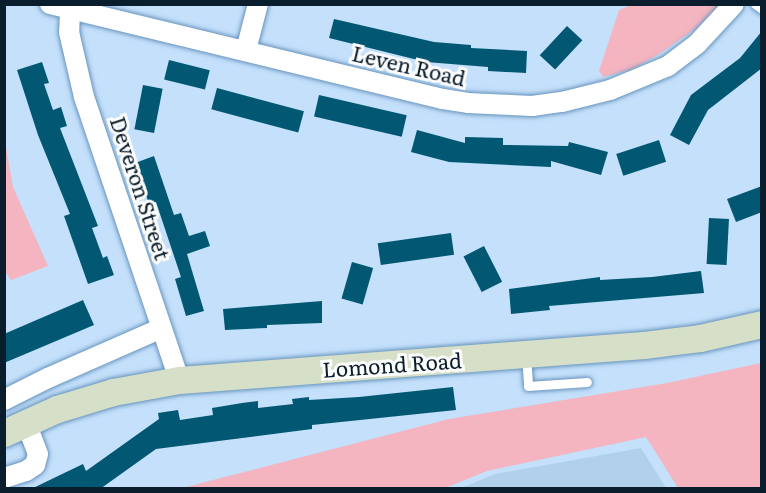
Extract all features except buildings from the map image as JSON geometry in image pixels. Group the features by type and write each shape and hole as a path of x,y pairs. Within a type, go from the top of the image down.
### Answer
{"street":[{"path":"246,50 258,4"},
{"name":"Leven Road","path":"59,6 443,99 468,103 532,106 604,92 668,66 697,44 734,4"},
{"name":"Deveron Street","path":"59,6 69,32 84,97 178,380"},
{"name":"Lomond Road","path":"4,478 26,471 35,465 38,454 15,428 57,409 113,392 178,380 700,338 762,324"},
{"path":"4,400 162,328"}],"lane":[{"path":"755,4 762,9"},
{"path":"526,353 528,387 587,382"}],"shaded area":[{"path":"631,5 720,5 695,29 659,54 633,69 603,77 599,71 619,10"},
{"path":"4,136 13,187 48,266 11,280 4,270"},
{"path":"761,363 761,488 678,488 646,437 487,471 445,488 182,488 449,419 667,383"},
{"path":"641,448 666,488 461,488 495,474"}]}
